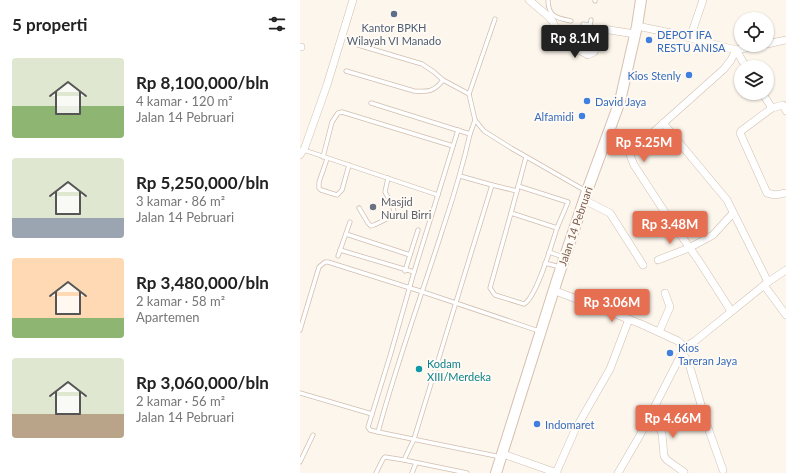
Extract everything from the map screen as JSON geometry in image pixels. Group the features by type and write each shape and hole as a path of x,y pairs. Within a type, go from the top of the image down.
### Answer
{"main road":[{"name":"Jalan 14 Pebruari","path":"496,473 553,290 620,101 642,0"}],"street":[{"path":"302,150 327,85 353,0"},
{"path":"529,0 548,16 561,40 588,55 594,52 601,30 603,29 636,30 690,38 734,49"},
{"path":"690,38 703,0"},
{"path":"774,43 786,40"},
{"path":"731,311 634,165 630,155 631,152 724,69 735,52"},
{"path":"767,100 772,108"},
{"path":"786,111 783,105 772,108 740,133 768,193 775,195 786,193"},
{"path":"663,123 724,196 766,283 786,315"},
{"path":"586,196 610,214 644,265"},
{"path":"658,260 689,248 713,235 733,213"},
{"path":"618,473 639,437 683,350 766,283 786,270"},
{"path":"553,290 629,319 678,341 689,364 707,425 723,470"},
{"path":"658,332 670,307 665,293"},
{"path":"502,456 556,473 575,430 610,369 629,319"},
{"path":"649,417 660,429 662,434 664,456 667,460 684,472"}],"lane":[{"path":"548,0 548,9 550,12 558,18 571,21"},
{"path":"495,19 469,94 475,120 484,130 586,196"},
{"path":"583,24 590,25 591,20"},
{"path":"358,45 422,64 443,80 469,94"},
{"path":"346,71 423,92 434,89 443,80"},
{"path":"372,103 470,134"},
{"path":"349,165 342,190 339,193 337,194 322,191 319,188 332,122 338,113 342,112 453,146"},
{"path":"378,432 400,358 460,176 470,134 475,120"},
{"path":"458,130 409,288 368,429 502,456"},
{"path":"302,150 438,195"},
{"path":"518,186 568,202 534,292 524,304 495,295 491,291 490,286 526,157"},
{"path":"460,176 517,191"},
{"path":"359,208 371,226 374,226 392,216 394,210 385,192 388,178"},
{"path":"404,460 414,439 492,185"},
{"path":"511,213 557,228"},
{"path":"338,256 350,222"},
{"path":"405,271 418,230"},
{"path":"346,234 410,255"},
{"path":"340,250 405,271 414,272"},
{"path":"550,252 563,263"},
{"path":"300,330 319,267 325,262 328,262 540,331"},
{"path":"545,263 563,263"},
{"path":"390,356 400,358"},
{"path":"300,393 372,414"},
{"path":"300,462 313,435"},
{"path":"376,473 385,457 467,473"},
{"path":"412,473 416,463"}],"place":[{"name":"Kantor BPKH Wilayah VI Manado","path":"394,14"},
{"name":"DEPOT IFA RESTU ANISA","path":"649,40"},
{"name":"Kios Stenly","path":"689,75"},
{"name":"David Jaya","path":"587,101"},
{"name":"Alfamidi","path":"582,116"},
{"name":"Masjid Nurul Birri","path":"373,207"},
{"name":"Kios Tareran Jaya","path":"670,353"},
{"name":"Kodam XIII/Merdeka","path":"419,369"},
{"name":"Indomaret","path":"537,424"}]}
